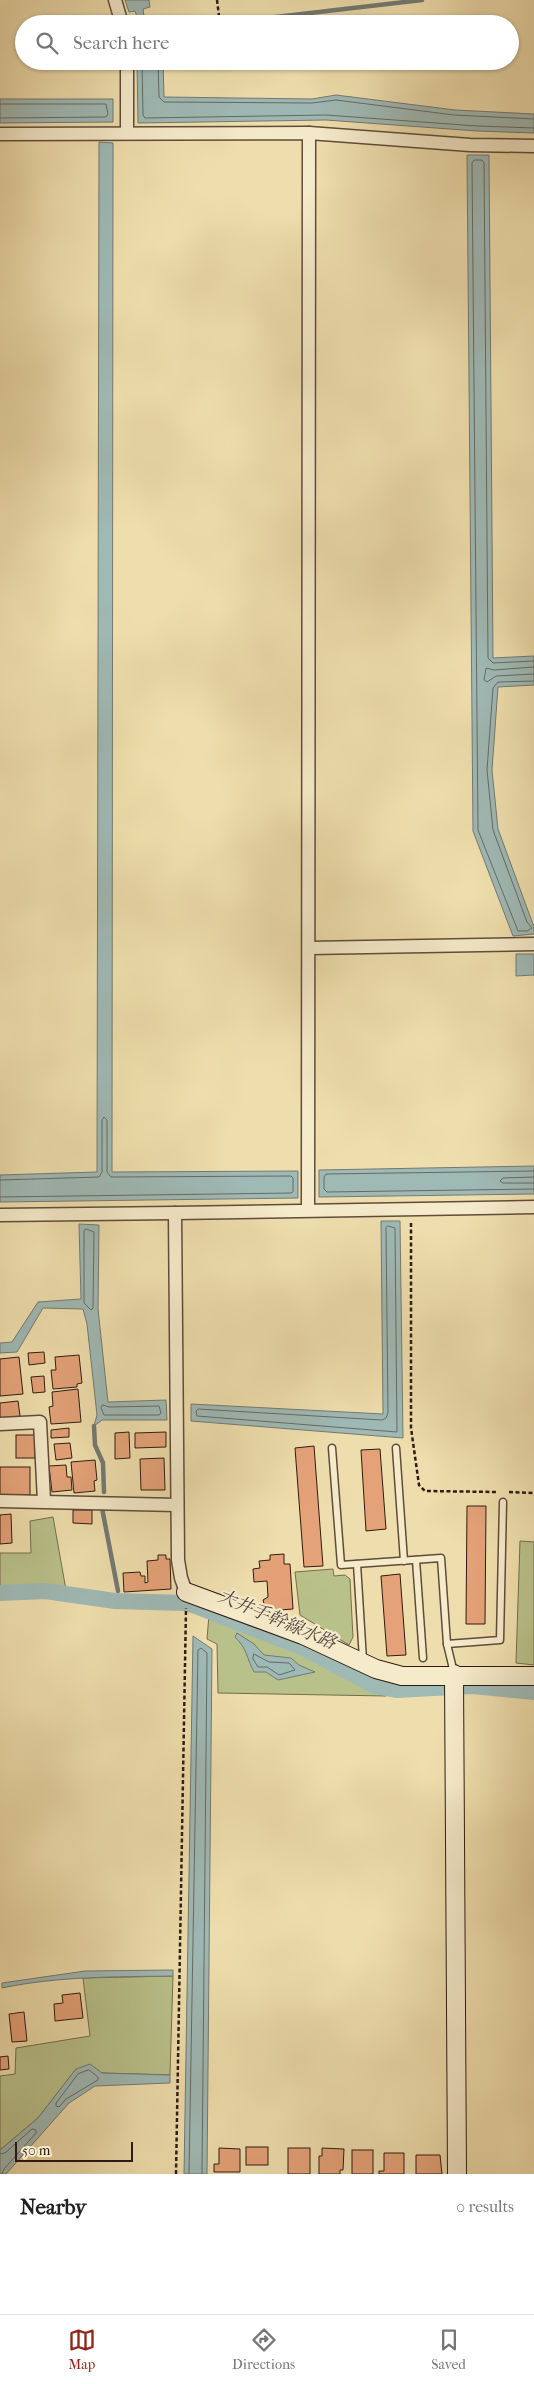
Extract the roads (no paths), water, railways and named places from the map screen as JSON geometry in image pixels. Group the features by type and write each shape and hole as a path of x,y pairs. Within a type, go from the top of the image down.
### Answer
{"street":[{"path":"115,0 119,15"},
{"path":"127,70 127,133"},
{"path":"308,1210 309,133"},
{"path":"0,134 309,133 470,145 534,146"},
{"path":"309,948 534,944"},
{"path":"0,1215 534,1207"},
{"path":"175,1213 178,1560 186,1592 303,1634 376,1668 402,1676 454,1683 534,1676"},
{"path":"0,1424 40,1422 44,1501"},
{"path":"0,1501 177,1505"},
{"path":"454,1683 457,2174"}],"lane":[{"path":"332,1448 341,1565 441,1558 448,1644 454,1683"},
{"path":"396,1448 404,1561"},
{"path":"448,1644 500,1640 503,1502"},
{"path":"416,1560 423,1658"},
{"path":"356,1564 363,1662"}],"water":[{"path":"125,0 149,0 150,7 143,9 144,15 136,15 135,11 129,12"},
{"path":"137,70 163,70 164,97 312,99 336,95 455,110 534,114 534,133 477,131 326,120 138,123"},
{"path":"0,99 113,99 113,122 0,123"},
{"path":"99,142 113,143 112,1172 298,1171 298,1198 0,1202 0,1175 97,1172"},
{"path":"467,155 489,155 493,658 534,656 534,685 498,687 492,770 498,829 534,927 534,934 513,936 473,831"},
{"path":"516,954 534,954 534,975 516,976"},
{"path":"534,1166 534,1194 319,1197 319,1170"},
{"path":"381,1221 400,1221 403,1438 191,1421 191,1404 383,1414"},
{"path":"79,1224 99,1225 98,1309 108,1402 166,1400 167,1420 102,1420 94,1426 97,1415 87,1324 83,1309 43,1308 17,1352 0,1353 0,1343 12,1342 38,1302 81,1299"},
{"path":"237,1633 254,1644 264,1655 291,1658 299,1665 315,1672 278,1680 266,1672 254,1672 245,1650 235,1637"},
{"path":"193,1636 212,1649 207,2174 184,2174"},
{"path":"173,1970 173,1976 66,1979 2,1988 2,1983 85,1971"},
{"path":"90,2064 102,2073 170,2075 170,2083 95,2086 69,2103 6,2174 0,2174 0,2150 38,2118 76,2069"}],"waterway":[{"path":"293,15 422,0"},
{"path":"94,1426 95,1445 103,1463 104,1492"},
{"path":"102,1508 118,1591"},
{"name":"大井手幹線水路","path":"0,1593 45,1591 115,1601 185,1603 303,1648 375,1686 396,1690 473,1686 534,1692"}]}
